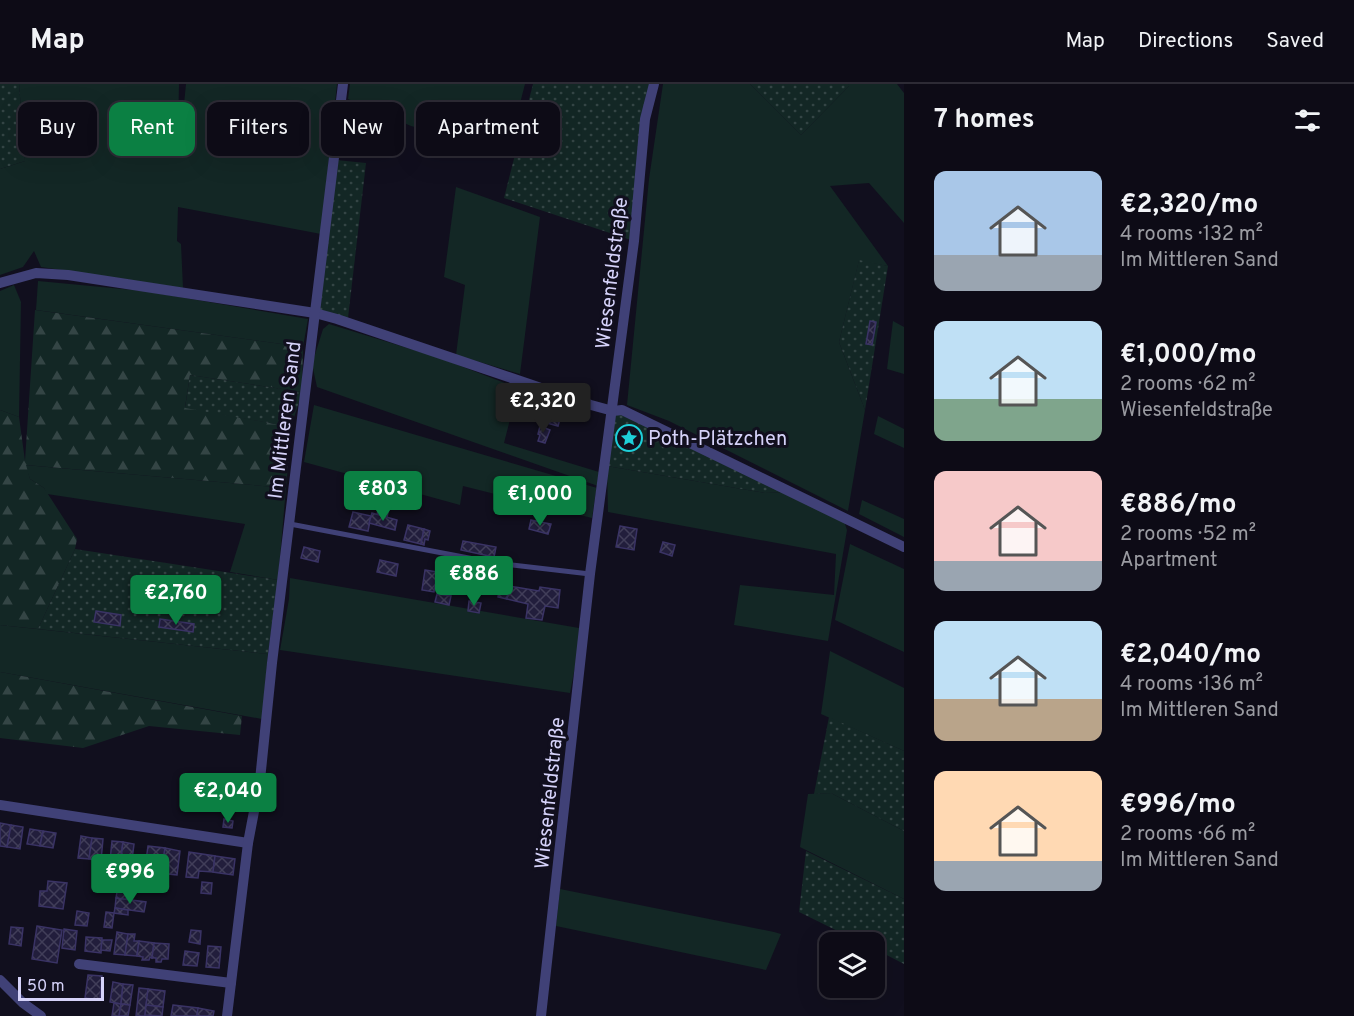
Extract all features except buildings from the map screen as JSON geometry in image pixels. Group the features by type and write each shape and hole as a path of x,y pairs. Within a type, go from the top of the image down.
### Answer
{"street":[{"name":"Im Mittleren Sand","path":"227,1016 248,843 260,780 343,84"},
{"name":"Wiesenfeldstraße","path":"541,1016 590,574 634,241 645,119 654,84"},
{"path":"0,283 36,273 68,275 315,313 337,319 591,405 613,411 622,410 904,547"},
{"path":"0,805 248,843"},
{"path":"79,964 231,983"},
{"path":"0,980 24,1004 41,1016"}],"lane":[{"path":"290,524 495,563 590,574"}],"green space":[{"path":"0,84 19,84 18,156 25,156 25,161 0,169"},
{"path":"19,84 179,84 179,102 109,102 109,156 195,156 195,102 184,102 186,84 337,84 335,102 321,102 321,156 329,156 321,234 178,207 177,241 181,244 183,288 41,267 34,251 23,267 0,275 0,169 25,161 25,156 97,156 97,102 20,102"},
{"path":"350,84 525,84 520,102 416,102 416,127 404,123 404,102 355,102 348,99"},
{"path":"533,84 654,84 634,241 504,198 515,156 560,156 560,102 528,102"},
{"path":"663,84 750,84 801,135 849,86 848,84 897,84 904,93 904,223 869,183 830,186 888,266 859,261 839,342 865,410 848,511 669,421 627,405 649,179"},
{"path":"750,84 848,84 850,85 801,135"},
{"path":"336,160 366,163 348,318 319,310"},
{"path":"456,187 540,217 520,374 456,355 465,285 444,277"},
{"path":"859,260 888,266 865,410 839,342"},
{"path":"38,281 144,291 308,319 303,347 36,310"},
{"path":"14,285 21,302 19,417 0,410 0,291"},
{"path":"35,310 303,347 302,392 190,375 185,407 291,427 286,488 26,465 30,479 44,488 77,539 75,549 38,629 0,625 0,410 19,417 25,461"},
{"path":"893,321 904,327 904,374 887,369"},
{"path":"329,324 440,358 518,388 504,443 599,472 597,486 317,387 312,364 323,329"},
{"path":"190,375 302,392 291,427 185,408"},
{"path":"314,405 597,488 592,518 463,486 460,505 304,462"},
{"path":"620,413 786,492 765,493 607,466 615,416"},
{"path":"878,416 904,429 904,448 874,434"},
{"path":"25,465 286,488 278,580 230,572 245,524 47,494 44,488 30,479"},
{"path":"607,466 765,493 786,492 844,521 847,530 828,641 734,625 740,585 834,595 836,554 608,512"},
{"path":"862,500 904,519 904,537 859,514"},
{"path":"850,544 904,569 904,652 835,620"},
{"path":"75,549 278,580 268,654 38,629"},
{"path":"290,578 579,628 578,651 570,693 280,650 289,599"},
{"path":"0,625 268,654 262,719 0,672"},
{"path":"830,651 904,688 904,751 821,714"},
{"path":"0,672 242,716 240,735 149,726 83,748 0,738"},
{"path":"829,717 904,751 904,831 831,793 814,794"},
{"path":"831,793 904,831 904,899 800,847 808,794"},
{"path":"806,851 904,899 904,964 885,954 885,932 840,932 799,912"},
{"path":"560,889 781,934 766,970 556,926"}],"place":[{"name":"Poth-Plätzchen","path":"629,438"}]}
